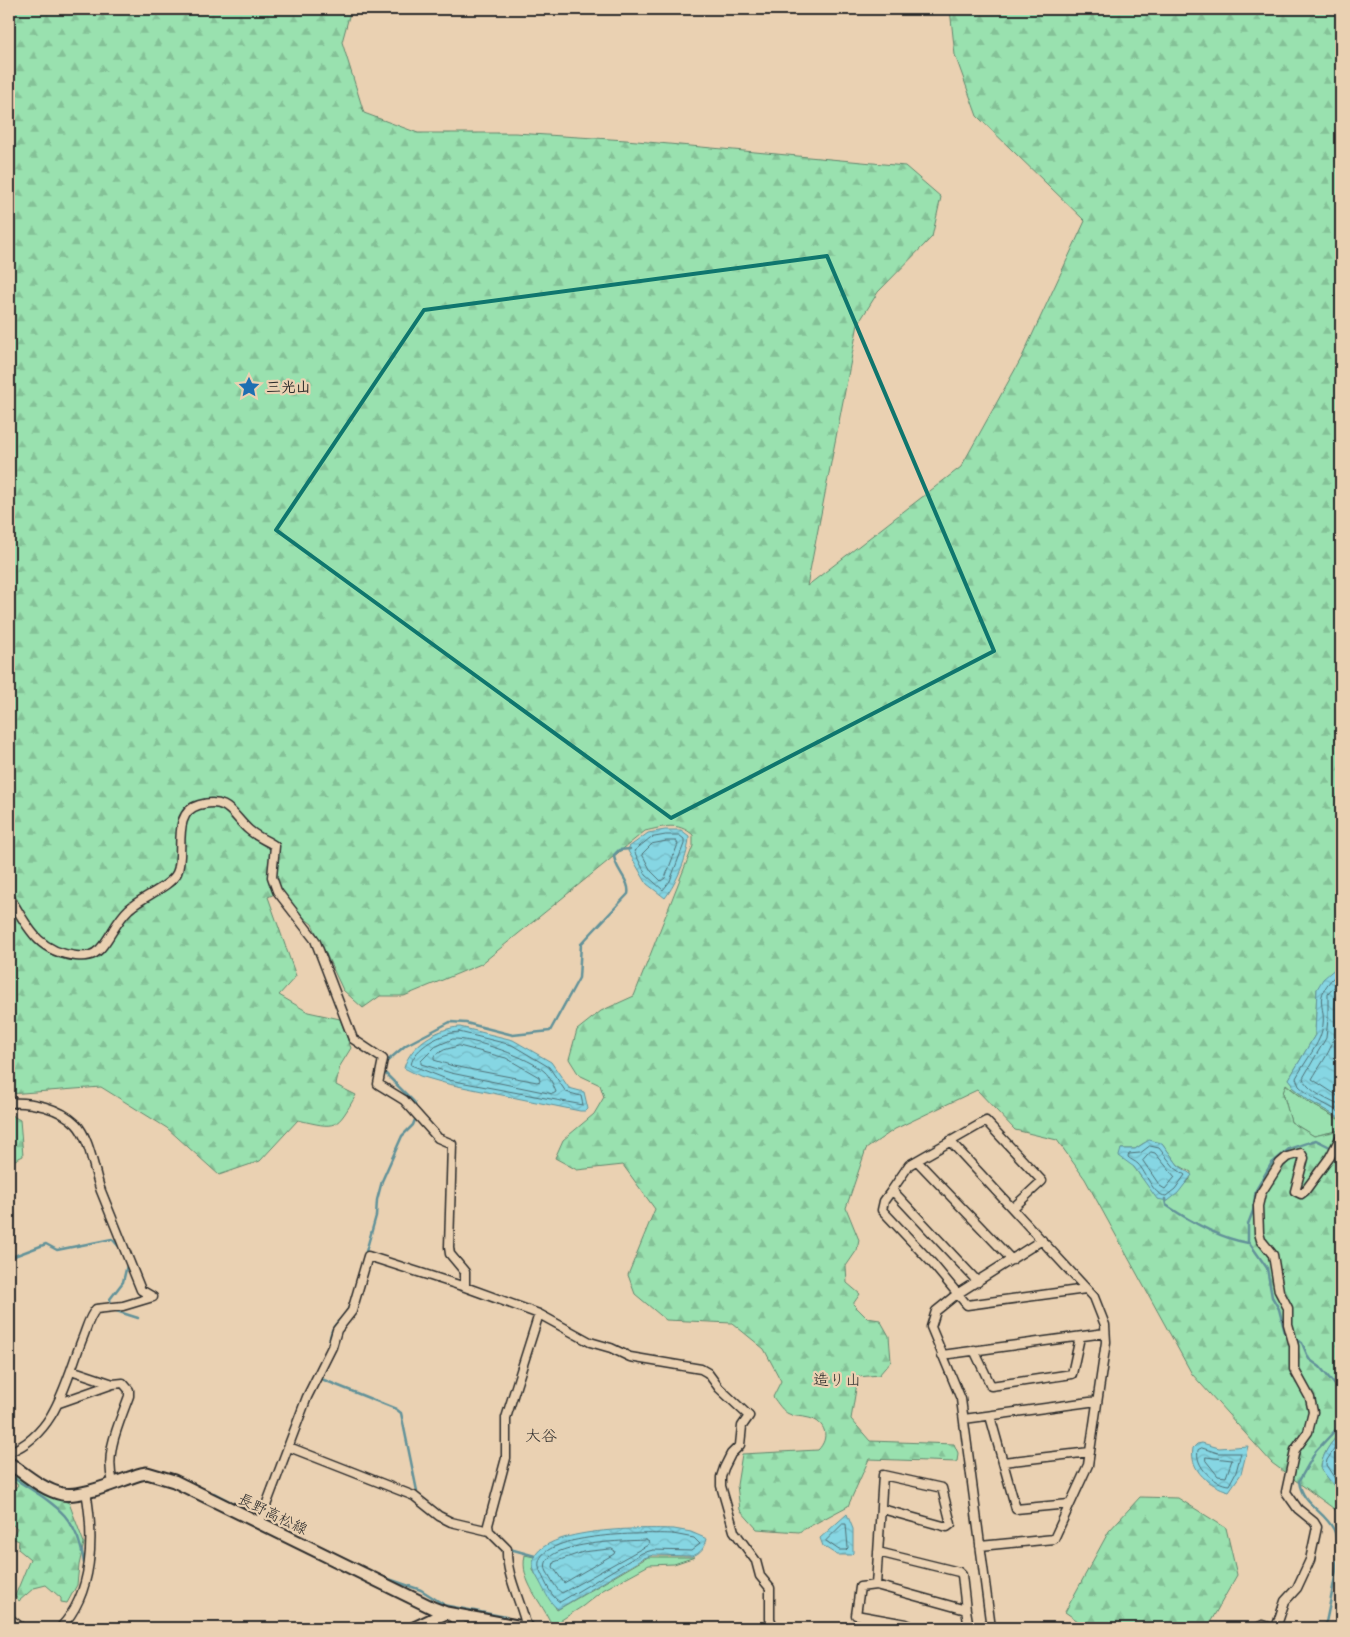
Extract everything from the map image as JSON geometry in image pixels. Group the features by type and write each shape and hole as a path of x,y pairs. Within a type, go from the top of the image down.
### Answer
{"main road":[{"name":"長野高松線","path":"9,1463 56,1492 74,1495 147,1473 165,1478 261,1520 446,1613 528,1628"},
{"path":"421,1624 446,1613"}],"street":[{"path":"9,896 34,936 42,945 66,955 87,957 101,948 116,922 129,909 143,897 172,881 179,869 180,837 184,821 190,810 199,805 222,805 231,809 248,829 275,846 272,876 277,891 315,940 353,1039 383,1059 378,1084 404,1100 438,1138 452,1144 449,1247 450,1254 465,1272 465,1287"},
{"path":"9,1103 17,1102 51,1109 66,1116 77,1125 83,1134 101,1191 141,1290 153,1297 123,1306 96,1309 92,1314 59,1403 40,1430 31,1439 9,1452"},
{"path":"1014,1208 1042,1181 986,1121 909,1165 884,1202 882,1210 967,1305 1086,1289"},
{"path":"1257,1628 1263,1625 1275,1628 1286,1601 1295,1592 1310,1560 1317,1528 1314,1522 1298,1509 1286,1492 1295,1450 1310,1427 1313,1412 1310,1398 1294,1369 1288,1308 1279,1291 1275,1260 1259,1233 1259,1200 1275,1168 1287,1157 1301,1152 1304,1154 1295,1186 1297,1194 1301,1194 1310,1186 1341,1136"},
{"path":"950,1141 1014,1208 1086,1289 1100,1308 1105,1333 1088,1466 1054,1540 980,1546"},
{"path":"917,1161 1012,1260"},
{"path":"892,1190 978,1282"},
{"path":"991,1628 961,1399 931,1327 936,1311 957,1294 1042,1240"},
{"path":"261,1520 307,1397 332,1347 337,1330 352,1311 368,1256 465,1287 538,1314 590,1342 630,1357 701,1369 708,1373 719,1388 749,1416 742,1426 740,1445 730,1454 724,1468 721,1486 734,1531 756,1561 760,1576 770,1588 770,1619 774,1628"},
{"path":"489,1531 488,1525 506,1458 506,1418 538,1314"},
{"path":"942,1355 1105,1333"},
{"path":"974,1350 991,1386 1072,1374 1080,1337"},
{"path":"70,1370 113,1384"},
{"path":"59,1403 113,1384 123,1383 129,1390 129,1396 110,1452 114,1482"},
{"path":"964,1419 1097,1401"},
{"path":"990,1416 1016,1509 1069,1504"},
{"path":"289,1446 414,1496 451,1522 489,1531 506,1549 506,1567 517,1592 528,1628"},
{"path":"1003,1462 1090,1452"},
{"path":"876,1585 883,1476 942,1488 951,1524 947,1527 882,1509"},
{"path":"60,1628 77,1605 90,1556 91,1545 86,1491"},
{"path":"878,1552 959,1572 962,1575 969,1628"},
{"path":"915,1628 906,1624 856,1615 860,1587 876,1585 966,1610"},
{"path":"446,1613 465,1628"},
{"path":"9,1618 22,1628"}],"highlighted area":[{"path":"827,256 994,651 671,818 276,530 424,310"}],"green space":[{"path":"9,9 351,9 342,42 364,113 418,133 515,133 626,140 905,166 941,197 932,237 878,292 858,324 807,586 961,467 1022,357 1085,221 977,116 955,55 950,9 1341,9 1341,958 1338,966 1317,989 1315,1035 1289,1079 1294,1084 1292,1087 1308,1100 1341,1119 1341,1126 1340,1120 1308,1102 1286,1084 1283,1093 1291,1122 1314,1136 1341,1130 1341,1433 1327,1449 1321,1469 1341,1495 1341,1514 1272,1463 1192,1374 1085,1179 1057,1140 1015,1130 977,1090 895,1129 866,1149 846,1208 859,1240 857,1250 846,1266 847,1283 860,1294 853,1304 867,1318 880,1320 889,1336 891,1361 879,1375 858,1377 851,1419 870,1441 954,1444 958,1453 957,1462 869,1459 848,1506 799,1532 757,1529 740,1510 737,1485 742,1454 818,1450 825,1436 822,1427 815,1420 791,1415 782,1409 773,1397 781,1381 764,1349 732,1323 666,1320 635,1294 628,1275 655,1209 623,1165 577,1170 555,1158 563,1140 594,1114 604,1097 600,1085 579,1075 569,1059 577,1030 601,1011 634,996 693,846 693,835 681,828 670,826 645,831 481,964 404,996 380,996 363,1008 343,990 312,924 296,912 281,891 268,897 296,976 279,995 308,1012 340,1019 351,1048 340,1066 336,1085 356,1095 344,1115 334,1124 321,1125 298,1120 260,1161 219,1175 167,1128 101,1087 9,1094","holes":["1144,1143 1162,1143 1178,1165 1191,1172 1190,1179 1168,1201 1141,1177 1121,1149 1135,1149"]},
{"path":"1285,1084 1308,1102 1340,1120 1341,1130 1314,1136 1291,1122 1283,1093"},
{"path":"9,1114 20,1120 23,1156 9,1163"},
{"path":"9,1470 44,1493 69,1503 84,1543 77,1585 67,1603 61,1602 61,1598 46,1585 34,1588 19,1601 15,1596 30,1559 18,1549 19,1541 12,1538 17,1528 9,1522 9,1492 12,1492 18,1485 9,1479"},
{"path":"1140,1497 1178,1498 1226,1528 1237,1575 1207,1628 1088,1628 1065,1612 1109,1531"},
{"path":"525,1555 534,1557 533,1570 557,1610 648,1557 695,1557 674,1564 649,1565 603,1590 583,1606 552,1626 525,1574"}],"water":[{"path":"681,830 689,836 687,851 681,869 665,898 647,884 628,851 629,847 648,833"},
{"path":"1341,958 1341,1119 1308,1100 1292,1087 1293,1084 1289,1079 1315,1035 1317,989 1323,979 1338,966"},
{"path":"460,1027 513,1040 551,1062 569,1088 584,1092 588,1109 580,1111 448,1084 420,1076 404,1068 412,1052 426,1039 442,1031"},
{"path":"1149,1140 1162,1143 1178,1165 1192,1175 1178,1193 1168,1201 1157,1199 1134,1167 1119,1156 1121,1149 1135,1149"},
{"path":"1341,1433 1341,1495 1321,1469 1321,1464 1327,1449"},
{"path":"1202,1443 1219,1448 1248,1446 1241,1474 1229,1491 1208,1481 1194,1464 1193,1448 1197,1444"},
{"path":"847,1514 853,1529 853,1553 851,1555 837,1555 823,1546 820,1538"},
{"path":"674,1529 691,1532 707,1539 700,1552 692,1556 653,1555 644,1558 558,1609 549,1599 537,1577 534,1560 543,1547 561,1539 586,1533 612,1530"}],"waterway":[{"path":"385,1063 406,1045 450,1022 466,1023 513,1035 550,1031 579,978 581,944 628,894 627,884 614,855 619,850 630,849"},
{"path":"383,1071 414,1102 417,1111"},
{"path":"365,1255 376,1216 377,1200 382,1181 402,1136 413,1125 416,1117"},
{"path":"1290,1336 1285,1333 1279,1309 1272,1297 1267,1268 1248,1241 1248,1224 1253,1211 1256,1190 1271,1164 1289,1149 1316,1140 1332,1148"},
{"path":"1165,1199 1166,1205 1195,1223 1226,1237 1248,1243"},
{"path":"9,1258 46,1244 57,1250 112,1239 122,1250"},
{"path":"111,1306 110,1299 123,1282 127,1265"},
{"path":"329,1345 334,1326 344,1316 350,1305"},
{"path":"113,1310 138,1318"},
{"path":"1294,1338 1302,1343 1309,1359 1320,1367 1341,1392"},
{"path":"319,1378 396,1409 401,1413 417,1491"},
{"path":"1325,1628 1337,1564 1337,1539 1330,1523 1304,1496 1299,1481 1316,1451 1341,1424"},
{"path":"9,1475 48,1501 68,1519 75,1531 84,1563"},
{"path":"214,1493 260,1517"},
{"path":"510,1551 510,1549 535,1556"},
{"path":"380,1576 421,1590 443,1604"},
{"path":"517,1585 530,1623"},
{"path":"443,1605 506,1617"}],"place":[{"name":"三光山","path":"249,387"}],"district":[{"name":"造り山","path":"837,1379"},
{"name":"大谷","path":"541,1435"}]}
